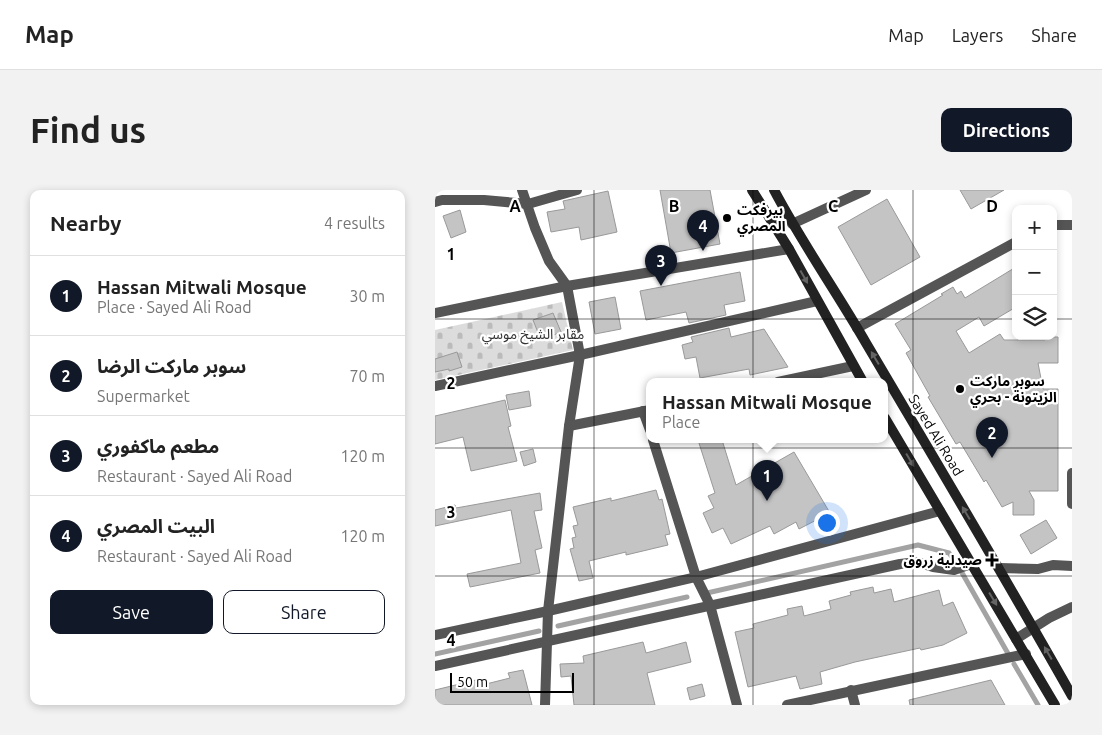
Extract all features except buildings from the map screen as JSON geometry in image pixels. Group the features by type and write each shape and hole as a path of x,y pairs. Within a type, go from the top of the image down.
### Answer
{"main road":[{"path":"752,190 789,249 860,378"},
{"name":"Sayed Ali Road","path":"774,190 792,224 887,378"},
{"name":"Sayed Ali Road","path":"888,380 1072,696"},
{"path":"888,423 1055,705"}],"street":[{"path":"523,190 535,228 549,261 567,286 580,355 569,426 548,611 545,705"},
{"path":"435,202 442,200 484,200 528,204 577,190"},
{"path":"792,224 866,190"},
{"path":"1057,225 1072,225"},
{"path":"857,328 1012,244"},
{"path":"435,312 567,286 789,249"},
{"path":"435,386 817,301"},
{"path":"797,378 853,366"},
{"path":"569,426 646,411"},
{"path":"654,443 696,577 710,605 737,705"},
{"path":"1072,473 1072,504"},
{"path":"435,635 696,577 940,511"},
{"path":"435,666 900,564 917,562 933,567 954,570 971,564"},
{"path":"999,568 1038,569 1053,566 1072,566"},
{"path":"1016,639 1049,618 1072,607"},
{"path":"787,705 1026,654"},
{"path":"851,690 855,705"}],"green space":[{"name":"مقابر الشيخ موسي","path":"562,302 573,350 435,380 435,330"}],"waterway":[{"path":"707,593 918,545 949,553 958,565"},
{"path":"961,571 1010,657"},
{"path":"558,626 687,597"},
{"path":"435,654 539,631"},
{"path":"1014,664 1038,705"}],"place":[{"name":"بيرفكت المصري","path":"727,218"},
{"name":"البيت المصري","path":"703,251"},
{"name":"مطعم ماكفوري","path":"661,286"},
{"name":"سوبر ماركت الزيتونة - بحري","path":"960,389"},
{"name":"سوبر ماركت الرضا","path":"992,458"},
{"name":"Hassan Mitwali Mosque","path":"767,501"},
{"name":"صيدلية زروق","path":"992,560"}]}
